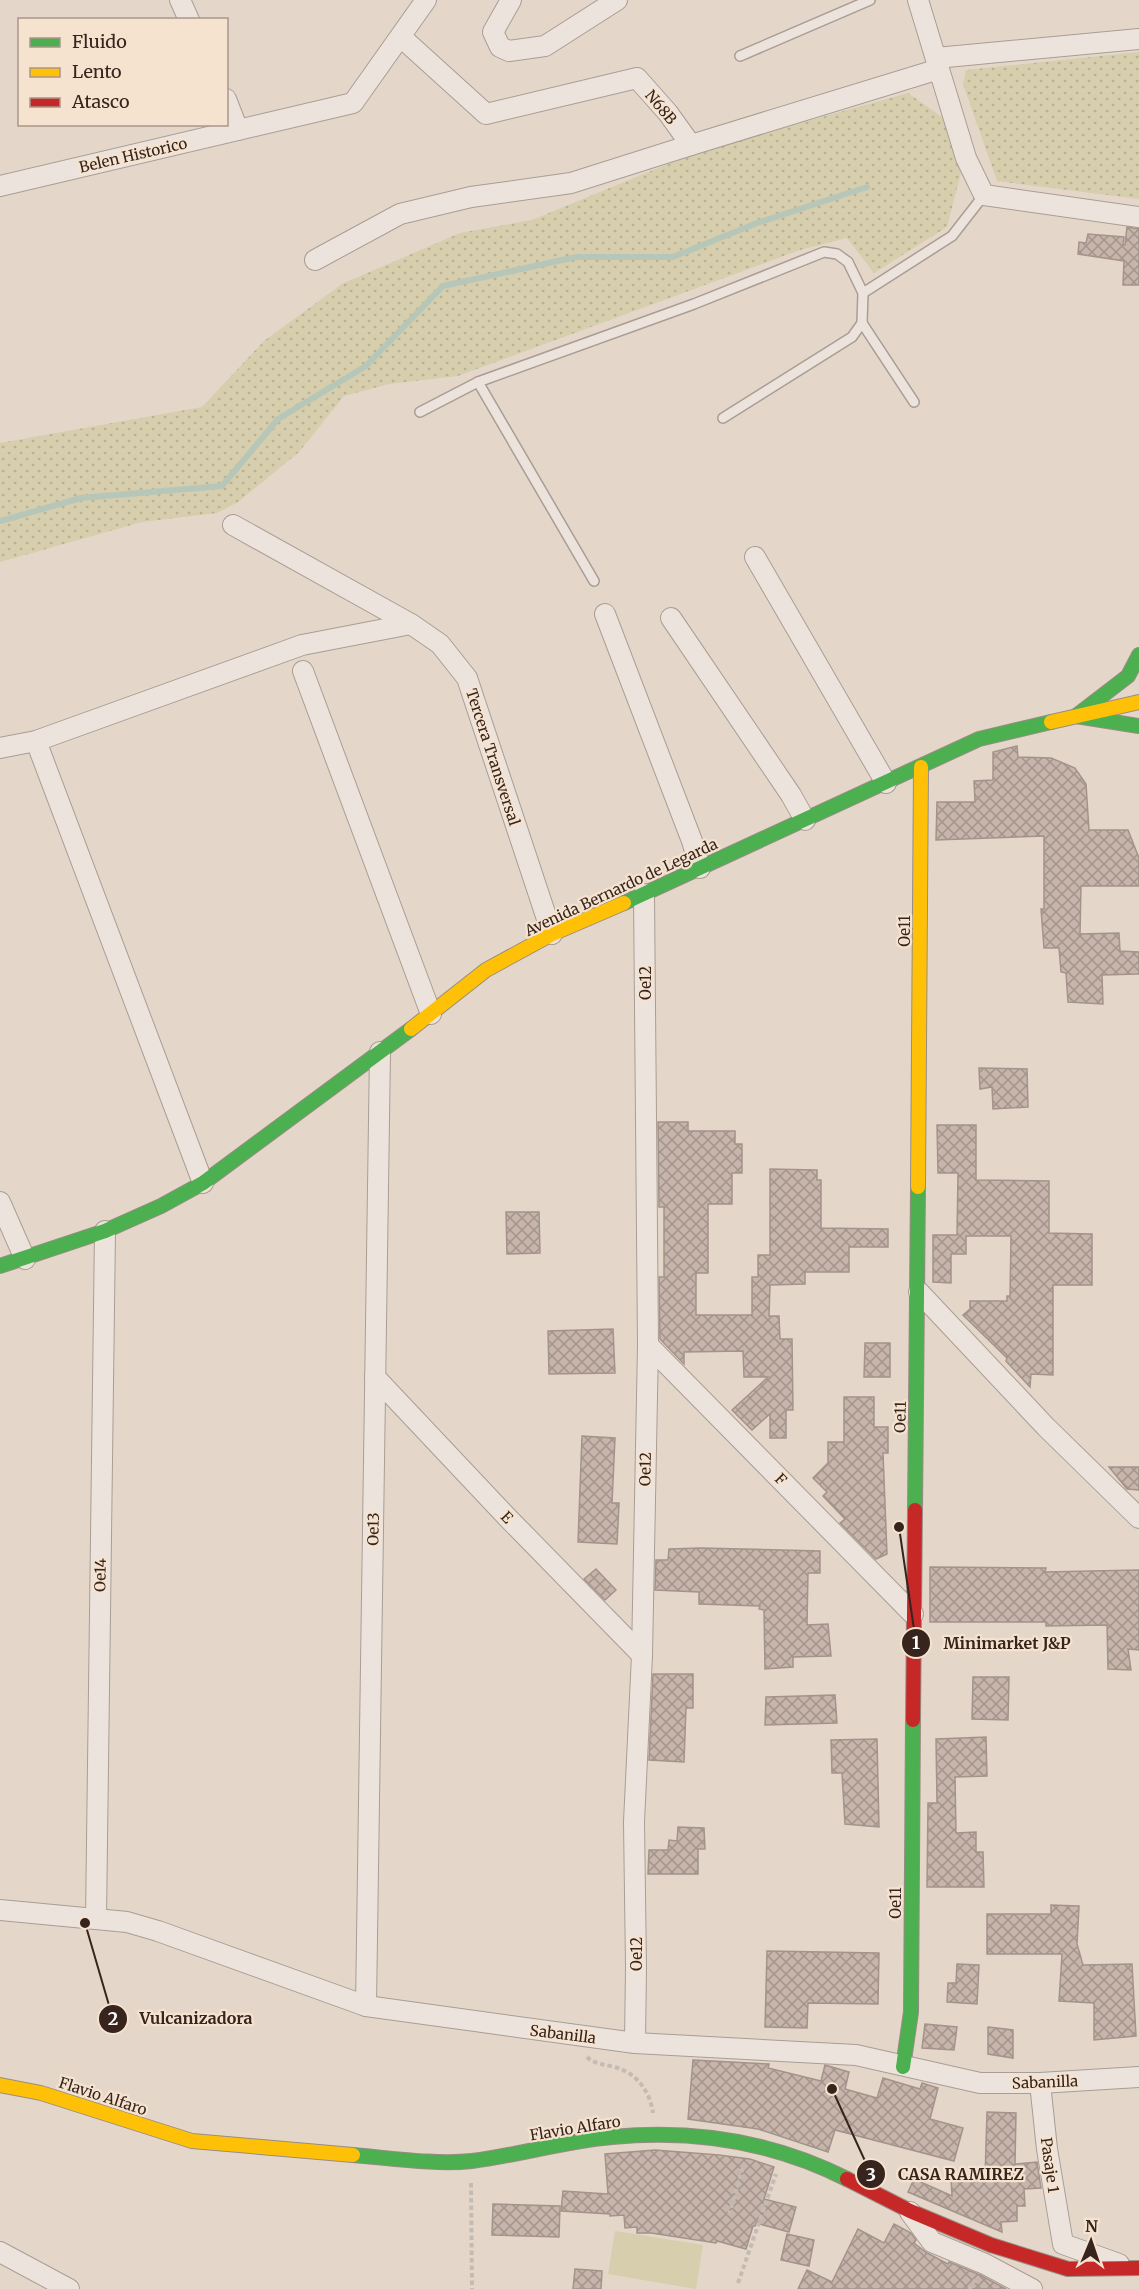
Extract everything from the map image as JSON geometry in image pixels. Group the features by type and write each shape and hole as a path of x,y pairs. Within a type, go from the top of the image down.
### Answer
{"street":[{"path":"180,0 188,18"},
{"name":"Belen Historico","path":"0,186 353,103 426,0"},
{"path":"511,0 493,32 500,46 509,51 545,46 617,0"},
{"path":"918,0 966,158 984,195 1139,217"},
{"name":"N68B","path":"401,37 486,114 637,78 668,113 691,145"},
{"path":"315,260 400,214 471,197 571,183 938,63 1139,39"},
{"path":"228,104 238,130"},
{"name":"Tercera Transversal","path":"233,525 411,624 440,644 467,678 552,934"},
{"path":"755,556 886,783"},
{"path":"605,615 692,841 700,868"},
{"path":"671,618 791,795 805,820"},
{"path":"0,748 36,741 302,645 411,624"},
{"path":"1076,716 1128,676 1139,655"},
{"path":"303,671 431,1014"},
{"name":"Avenida Bernardo de Legarda","path":"0,1266 105,1231 161,1206 203,1183 235,1162 486,970 552,934 644,894 979,739 1139,702"},
{"path":"1076,716 1139,726"},
{"path":"36,741 203,1183"},
{"name":"Oe11","path":"903,2067 911,2012 913,1614 919,1292 921,767"},
{"name":"Oe12","path":"635,2043 634,1822 642,1655 648,1345 644,894"},
{"name":"Oe13","path":"366,2006 380,1052"},
{"path":"0,1202 25,1259"},
{"name":"Oe14","path":"96,1918 105,1231"},
{"path":"919,1292 1046,1426 1139,1518"},
{"name":"F","path":"648,1345 913,1614"},
{"name":"E","path":"375,1377 506,1516 642,1655"},
{"name":"Sabanilla","path":"0,1910 126,1922 158,1931 366,2006 635,2043 856,2055 980,2083 1040,2083 1139,2077"},
{"name":"Pasaje 1","path":"1040,2083 1047,2149 1063,2244 1136,2268"},
{"name":"Flavio Alfaro","path":"0,2085 41,2093 192,2141 403,2160 470,2161 610,2137 655,2134 700,2136 750,2143 815,2163 910,2211 991,2245 1068,2269 1136,2268"},
{"path":"910,2211 932,2242 985,2264 1032,2289"},
{"path":"0,2252 69,2289"}],"lane":[{"path":"740,56 870,0"},
{"path":"863,292 952,236 984,195"},
{"path":"420,412 477,382 694,304 824,252 837,254 848,262 863,292 862,323 914,402"},
{"path":"723,418 852,336 862,323"},
{"path":"477,382 594,581"}],"path":[{"path":"585,2037 584,2051 591,2061 623,2069 646,2090 652,2102 655,2134"},
{"path":"729,2215 750,2143"},
{"path":"738,2283 783,2153"},
{"path":"470,2161 472,2289"}],"shaded area":[{"path":"1139,52 1139,199 997,181 963,84 966,70"},
{"path":"908,93 949,122 961,173 947,227 874,273 847,238 800,250 458,376 389,384 344,396 299,452 238,502 217,513 142,522 0,562 0,443 202,407 264,341 342,284 460,233 532,220 697,152"},
{"path":"615,2231 703,2245 696,2289 608,2274"}],"building":[{"path":"1127,227 1139,229 1139,285 1123,285 1124,261 1078,254 1079,242 1086,243 1088,234 1124,237 1123,245 1125,245"},
{"path":"1017,746 1018,757 1051,758 1075,768 1086,784 1089,830 1128,830 1139,858 1139,886 1081,886 1080,934 1119,933 1120,951 1139,952 1139,974 1102,975 1103,1004 1068,1002 1066,973 1061,972 1059,948 1044,948 1041,909 1044,909 1044,836 936,840 937,802 975,802 974,781 993,780 993,752"},
{"path":"979,1068 1027,1069 1028,1107 993,1109 992,1087 980,1089"},
{"path":"658,1122 688,1122 688,1131 735,1131 735,1144 742,1144 742,1173 732,1173 732,1204 708,1204 708,1273 696,1273 696,1315 752,1315 752,1277 758,1277 758,1255 770,1255 770,1169 817,1170 817,1180 821,1180 821,1228 888,1229 888,1247 849,1247 849,1272 805,1272 805,1284 770,1285 769,1316 779,1316 780,1339 792,1339 793,1410 786,1410 786,1438 770,1438 770,1414 752,1430 732,1410 768,1377 744,1377 743,1351 684,1352 684,1364 660,1339 659,1277 664,1277 664,1207 659,1207"},
{"path":"937,1125 976,1125 976,1180 1049,1181 1049,1233 1092,1234 1092,1285 1053,1285 1053,1375 1031,1374 1030,1387 1006,1361 1007,1358 963,1315 970,1309 970,1301 1007,1301 1007,1296 1010,1296 1011,1236 966,1236 966,1254 951,1254 951,1283 933,1282 933,1235 957,1235 958,1173 938,1173"},
{"path":"506,1212 539,1212 540,1253 507,1254"},
{"path":"613,1329 615,1373 549,1374 548,1331"},
{"path":"865,1343 890,1343 890,1377 864,1377"},
{"path":"844,1397 874,1397 874,1427 888,1427 888,1453 883,1453 887,1554 876,1559 840,1523 845,1519 823,1496 827,1492 813,1478 828,1463 828,1442 844,1442"},
{"path":"582,1436 615,1438 612,1503 619,1503 617,1544 578,1542"},
{"path":"1109,1467 1139,1467 1139,1490 1127,1489"},
{"path":"669,1549 820,1551 820,1573 808,1573 807,1625 828,1624 831,1656 793,1657 793,1667 765,1669 764,1610 759,1609 760,1606 699,1604 699,1592 655,1590 656,1560 668,1560"},
{"path":"930,1567 1046,1568 1045,1572 1139,1570 1139,1650 1128,1649 1131,1670 1108,1669 1107,1625 1046,1626 1046,1622 930,1622"},
{"path":"596,1569 616,1590 605,1600 584,1579"},
{"path":"653,1674 693,1674 693,1708 686,1708 684,1762 649,1760"},
{"path":"973,1677 1009,1677 1008,1720 972,1719"},
{"path":"835,1695 837,1723 765,1725 766,1697"},
{"path":"986,1737 987,1776 955,1777 956,1833 976,1832 976,1852 983,1852 984,1887 927,1887 928,1803 937,1803 936,1739"},
{"path":"877,1739 879,1827 845,1824 842,1773 832,1773 831,1740"},
{"path":"678,1827 704,1828 705,1849 698,1849 698,1874 648,1874 649,1850 668,1850 669,1840 677,1841"},
{"path":"1051,1905 1079,1906 1077,1944 1083,1965 1132,1964 1136,2036 1094,2040 1094,2003 1059,2001 1062,1954 987,1954 987,1914 1051,1914"},
{"path":"767,1951 879,1953 878,2004 808,2003 807,2028 765,2027"},
{"path":"957,1964 979,1965 977,2004 947,2002 948,1983 956,1983"},
{"path":"925,2024 957,2027 954,2050 922,2048"},
{"path":"988,2027 1013,2030 1013,2058 988,2054"},
{"path":"693,2060 769,2064 768,2068 821,2081 825,2065 849,2072 845,2089 877,2098 883,2078 920,2089 922,2083 938,2088 930,2119 963,2128 954,2161 835,2130 828,2152 758,2129 688,2119"},
{"path":"987,2112 1016,2113 1015,2164 1037,2162 1041,2188 1024,2189 1025,2206 1017,2206 1017,2221 1001,2222 1002,2232 908,2192 914,2179 952,2196 951,2179 985,2178"},
{"path":"655,2150 750,2159 774,2167 764,2199 796,2207 789,2232 756,2223 746,2249 717,2241 716,2243 637,2233 637,2227 625,2228 624,2215 610,2216 610,2214 561,2211 563,2191 608,2194 605,2154"},
{"path":"493,2204 560,2206 559,2237 492,2235"},
{"path":"894,2224 911,2233 916,2240 914,2243 927,2253 948,2264 949,2262 980,2275 1006,2289 798,2289 807,2270 832,2282 858,2229 884,2243"},
{"path":"787,2234 814,2240 809,2266 781,2260"},
{"path":"575,2269 602,2271 601,2289 573,2289"}],"waterway":[{"path":"0,521 81,498 222,486 278,419 366,366 443,286 576,257 673,257 757,223 867,187"}],"traffic: fast":[{"path":"1076,716 1128,676 1139,655"},
{"path":"1076,716 1139,726"},
{"path":"624,903 979,739 1051,722"},
{"path":"0,1266 105,1231 161,1206 203,1183 411,1029"},
{"path":"915,1510 918,1187"},
{"path":"903,2067 911,2012 913,1720"},
{"path":"353,2155 413,2161 458,2162 594,2139 673,2135 733,2141 762,2147 819,2166 847,2179"}],"traffic: slow":[{"path":"1051,722 1139,702"},
{"path":"918,1187 921,767"},
{"path":"411,1029 486,970 552,934 624,903"},
{"path":"0,2085 41,2093 192,2141 353,2155"}],"traffic: jam":[{"path":"913,1720 915,1510"},
{"path":"847,2179 910,2211 991,2245 1068,2269 1139,2268"}],"place":[{"name":"Minimarket J&P","path":"899,1527"},
{"name":"Vulcanizadora","path":"85,1923"},
{"name":"CASA RAMIREZ","path":"832,2089"}]}
